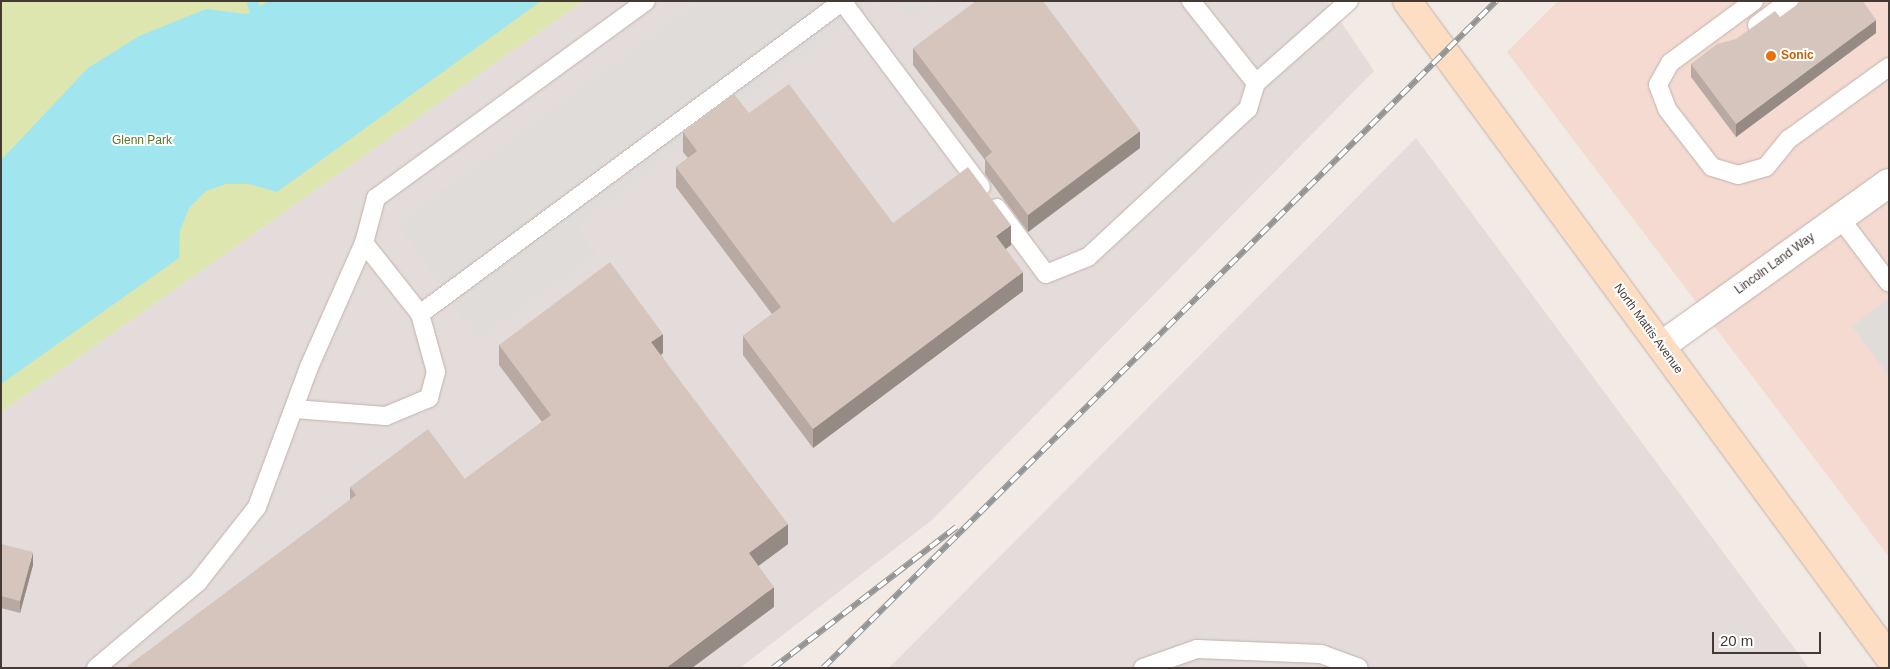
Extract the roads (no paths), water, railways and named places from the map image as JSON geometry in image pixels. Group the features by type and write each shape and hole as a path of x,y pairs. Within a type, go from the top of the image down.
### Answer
{"main road":[{"name":"North Mattis Avenue","path":"1407,1 1889,657"}],"street":[{"name":"Lincoln Land Way","path":"1662,346 1889,183"}],"lane":[{"path":"96,668 198,582 257,507 294,409 364,243 376,198 646,1"},
{"path":"420,314 843,1 1046,274 1088,257 1248,109 1256,83 1349,1"},
{"path":"1190,1 1256,83"},
{"path":"1754,1 1670,62 1658,85 1667,109 1712,167 1738,175 1766,167 1789,139 1889,67"},
{"path":"1745,34 1789,1"},
{"path":"1683,53 1721,46"},
{"path":"1843,100 1889,54"},
{"path":"1840,218 1889,283"},
{"path":"294,409 386,416 429,398 436,372 420,314 364,243"},
{"path":"1143,668 1197,649 1321,654 1359,668"}],"water":[{"name":"Glenn Park","path":"269,1 541,1 277,192 249,184 226,184 206,191 189,208 180,231 179,258 1,384 1,160 88,68 139,36 206,9 247,14"}],"waterway":[{"path":"252,1 254,10"}],"railway":[{"path":"823,668 1496,1"},
{"path":"773,668 956,527"}],"place":[{"name":"Sonic","path":"1771,56"}]}
